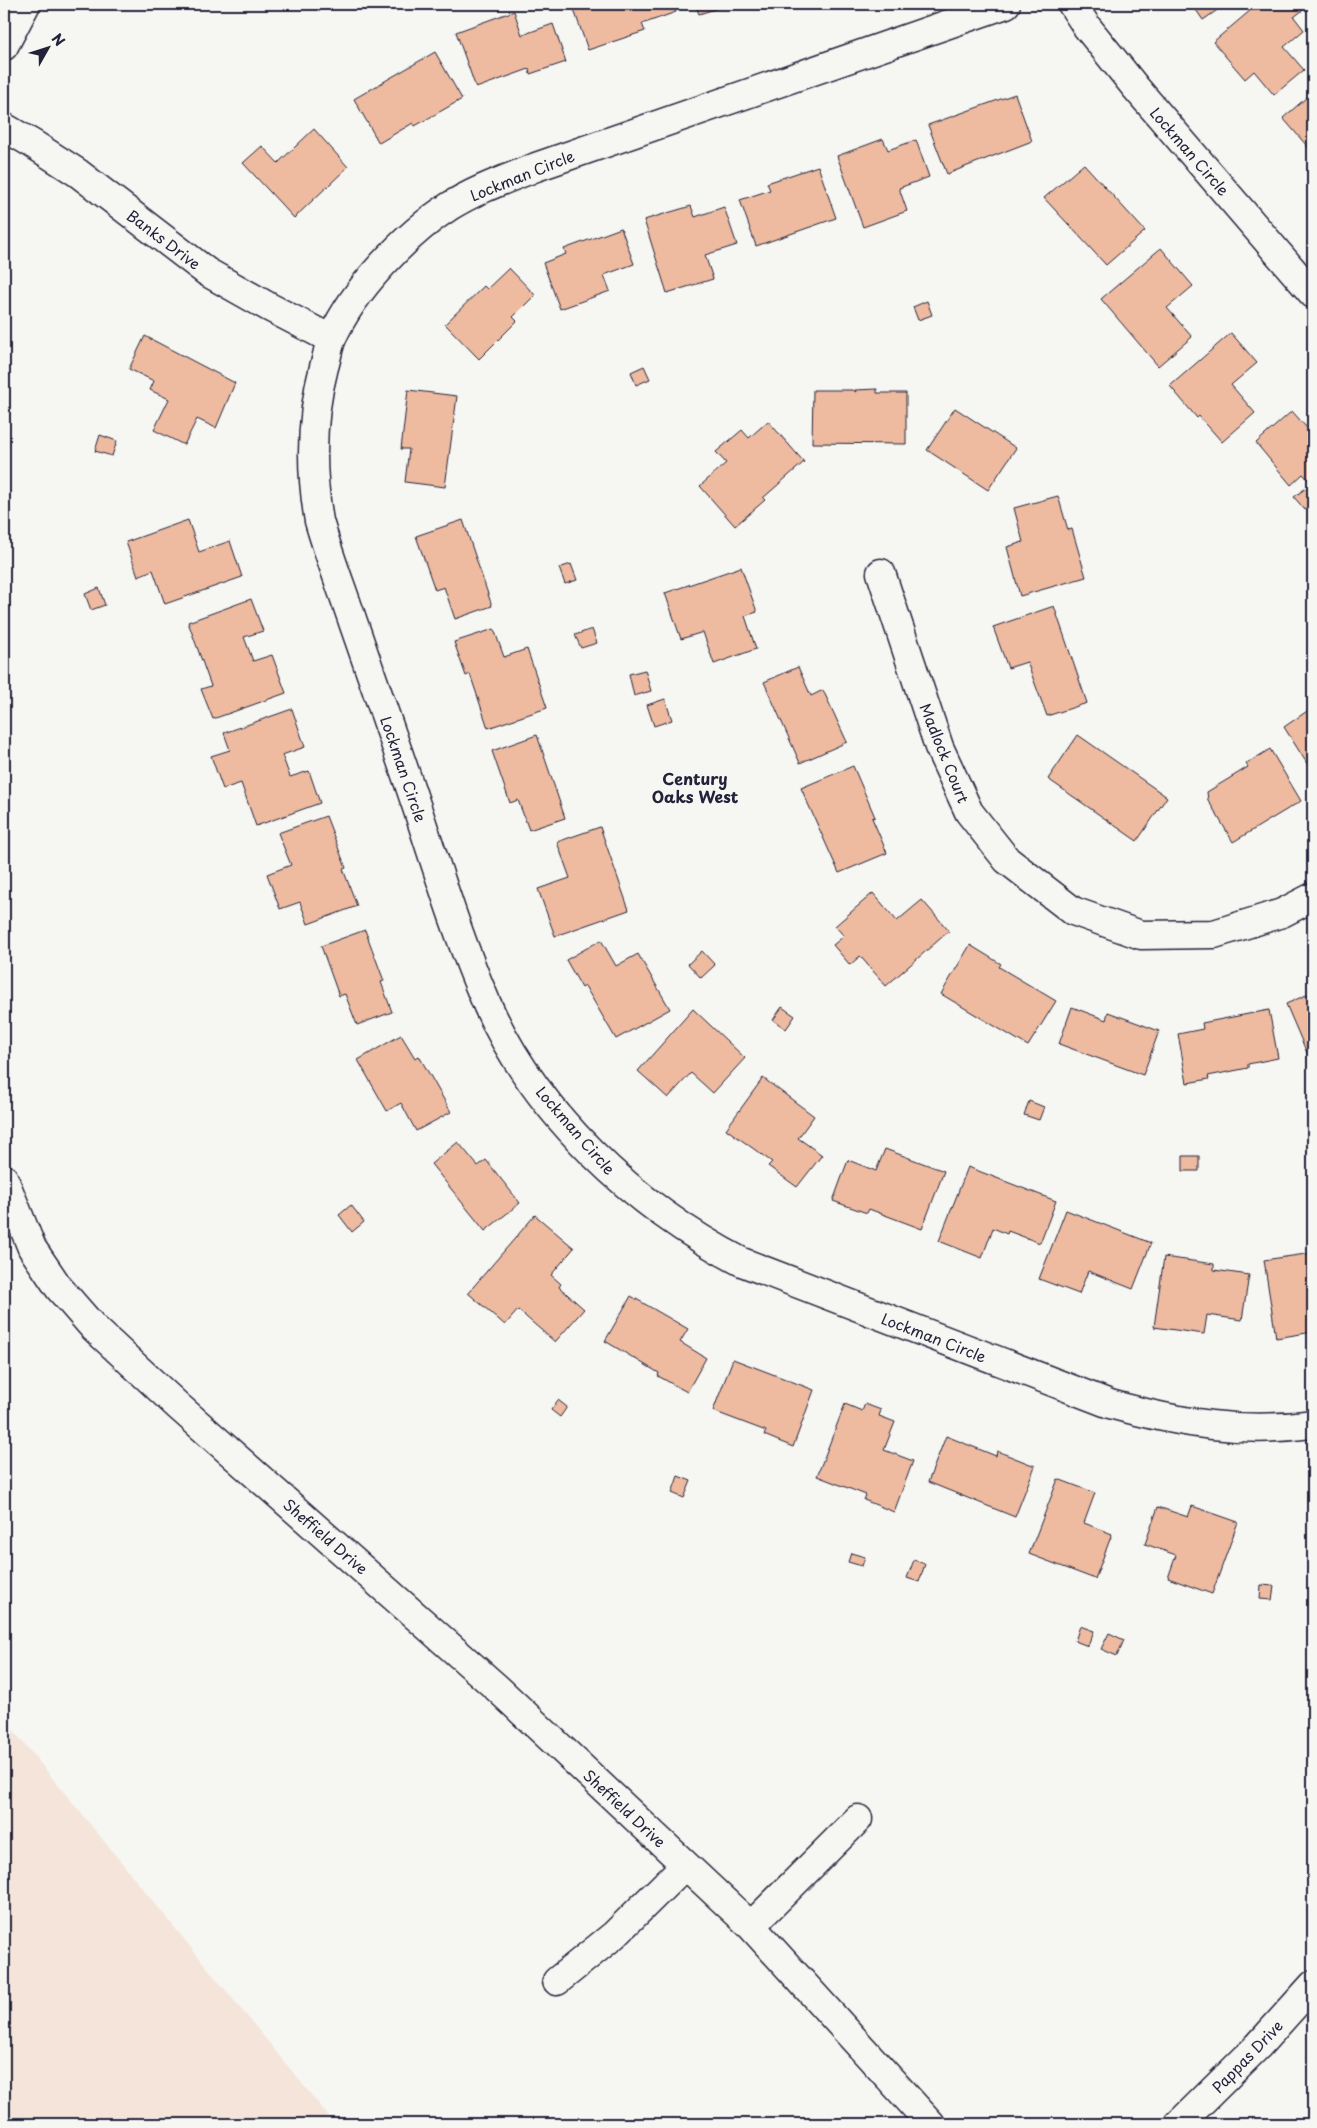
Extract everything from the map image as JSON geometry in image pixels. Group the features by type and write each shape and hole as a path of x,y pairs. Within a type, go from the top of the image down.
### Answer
{"street":[{"path":"4,46 26,4"},
{"name":"Lockman Circle","path":"1006,4 639,130 479,189 450,206 402,245 359,294 332,339 318,394 312,444 314,492 327,549 453,913 487,1004 543,1095 597,1158 630,1189 679,1225 742,1262 1110,1404 1155,1417 1199,1425 1259,1429 1313,1424"},
{"name":"Lockman Circle","path":"1072,4 1087,28 1130,80 1313,294"},
{"name":"Banks Drive","path":"4,127 78,173 207,272 269,307 332,339"},
{"name":"Madlock Court","path":"881,574 939,747 969,812 1007,860 1073,911 1141,935 1214,934 1282,913 1313,897"},
{"name":"Sheffield Drive","path":"4,1179 32,1248 59,1288 93,1327 178,1406 497,1688 751,1926 931,2124"},
{"path":"751,1926 858,1819"},
{"path":"557,1981 614,1935 685,1865"},
{"name":"Pappas Drive","path":"1179,2124 1258,2046 1313,1985"}],"shaded area":[{"path":"4,1719 335,2124 4,2124"}],"building":[{"path":"572,4 673,4 676,12 642,24 645,31 588,50"},
{"path":"695,4 731,4 699,14"},
{"path":"1192,4 1226,4 1203,20"},
{"path":"1258,4 1298,4 1303,10 1294,17 1304,30 1284,47 1304,70 1274,95 1254,71 1245,79 1213,42"},
{"path":"514,11 522,35 553,24 566,62 530,74 529,69 476,88 456,32"},
{"path":"435,52 462,99 415,126 413,123 379,143 354,99"},
{"path":"1313,92 1313,153 1283,118"},
{"path":"1015,94 1032,141 947,174 928,125"},
{"path":"314,129 348,167 294,218 243,163 262,146 278,163"},
{"path":"883,139 888,150 916,140 929,177 899,188 907,211 863,227 837,156"},
{"path":"1084,164 1145,231 1106,265 1044,198"},
{"path":"818,166 836,218 756,246 740,200 770,190 767,183"},
{"path":"691,206 695,217 724,207 737,245 705,255 713,279 667,293 644,220"},
{"path":"621,228 634,264 604,275 610,291 560,309 543,263 566,254 564,249"},
{"path":"1161,248 1193,286 1167,308 1192,337 1158,366 1101,299"},
{"path":"509,268 535,295 513,317 517,321 479,359 445,324 484,286 487,289"},
{"path":"927,301 932,315 918,320 913,307"},
{"path":"1231,333 1257,363 1231,385 1255,413 1222,442 1199,416 1197,418 1170,386"},
{"path":"145,336 235,383 216,428 197,419 184,445 154,430 169,399 150,390 154,381 129,369"},
{"path":"644,366 650,379 636,385 631,372"},
{"path":"877,389 877,393 906,393 906,444 812,443 813,390 853,390 856,392 855,390"},
{"path":"408,390 457,396 445,487 405,482 409,449 401,449"},
{"path":"955,408 1016,448 988,490 927,450"},
{"path":"1292,411 1306,427 1311,424 1313,427 1313,485 1303,474 1291,485 1256,443"},
{"path":"768,421 804,462 735,526 700,486 726,463 716,452 742,430 749,438"},
{"path":"100,435 117,441 112,456 95,451"},
{"path":"1306,488 1313,497 1313,502 1305,510 1294,497"},
{"path":"1058,496 1068,530 1072,529 1086,577 1020,596 1007,547 1023,542 1014,508"},
{"path":"188,520 199,552 230,541 242,577 165,604 153,570 138,576 126,542"},
{"path":"463,520 492,606 455,619 444,587 435,590 416,536"},
{"path":"571,564 577,580 565,584 559,568"},
{"path":"741,567 757,612 745,616 756,649 714,664 703,632 681,639 665,593"},
{"path":"99,588 105,605 91,610 85,594"},
{"path":"251,599 263,631 244,637 253,661 272,655 286,693 213,719 201,689 211,686 188,622"},
{"path":"1054,606 1087,703 1047,716 1027,662 1008,668 993,627"},
{"path":"494,629 504,657 527,649 547,708 488,728 470,674 466,676 454,642"},
{"path":"592,629 597,643 581,648 575,635"},
{"path":"798,667 811,696 823,690 847,742 800,763 764,682"},
{"path":"645,670 651,691 634,696 629,674"},
{"path":"665,699 672,720 654,726 647,705"},
{"path":"1313,707 1313,773 1284,727"},
{"path":"292,709 305,747 282,755 290,777 309,771 320,803 256,826 241,783 223,789 211,756 230,750 224,733"},
{"path":"537,735 565,818 529,830 518,800 510,803 492,751"},
{"path":"1078,735 1167,797 1137,841 1048,779"},
{"path":"1270,749 1301,801 1233,842 1208,800 1207,792 1248,767 1246,764"},
{"path":"853,766 875,817 872,818 887,853 839,873 801,788"},
{"path":"326,816 346,868 343,869 357,906 308,924 300,902 280,909 267,874 291,865 278,833"},
{"path":"600,827 629,910 555,936 538,889 570,878 557,842"},
{"path":"873,893 897,921 922,900 949,931 886,986 860,956 850,965 833,945 844,936 835,926"},
{"path":"365,930 384,981 381,982 392,1012 357,1025 345,994 339,996 321,946"},
{"path":"601,940 616,966 638,954 670,1009 616,1039 585,986 582,988 566,960"},
{"path":"970,945 1001,964 999,967 1056,1001 1028,1046 941,994"},
{"path":"702,951 715,965 701,978 688,964"},
{"path":"1313,992 1313,1067 1286,1004"},
{"path":"782,1007 795,1016 786,1029 773,1020"},
{"path":"1072,1007 1106,1020 1108,1012 1159,1031 1143,1075 1059,1044"},
{"path":"693,1009 745,1058 713,1093 691,1073 668,1098 638,1071"},
{"path":"1269,1010 1278,1058 1248,1064 1248,1068 1208,1076 1209,1079 1187,1083 1178,1034 1203,1029 1202,1023"},
{"path":"401,1035 415,1058 419,1056 451,1112 416,1131 401,1103 387,1111 358,1060"},
{"path":"763,1078 814,1116 798,1138 822,1155 797,1187 768,1166 772,1162 726,1129"},
{"path":"1029,1101 1044,1107 1039,1120 1024,1115"},
{"path":"458,1142 478,1166 486,1160 520,1203 485,1231 431,1164"},
{"path":"885,1149 944,1171 922,1229 869,1209 867,1213 833,1201 848,1160 876,1171"},
{"path":"1183,1156 1199,1156 1199,1171 1183,1171"},
{"path":"968,1167 1056,1201 1040,1243 1008,1231 1007,1234 993,1228 982,1258 939,1241"},
{"path":"351,1205 364,1222 352,1232 339,1215"},
{"path":"1066,1210 1151,1243 1133,1289 1088,1271 1079,1294 1039,1279"},
{"path":"535,1215 574,1248 551,1275 561,1284 559,1287 584,1309 555,1342 518,1310 505,1325 468,1293"},
{"path":"1313,1253 1313,1332 1276,1338 1264,1260"},
{"path":"1164,1257 1214,1264 1214,1270 1249,1275 1242,1320 1207,1315 1204,1334 1154,1327"},
{"path":"631,1296 688,1329 680,1342 706,1358 687,1392 658,1376 659,1373 605,1341"},
{"path":"733,1359 814,1390 793,1447 764,1435 766,1431 713,1411"},
{"path":"558,1400 567,1407 560,1417 551,1410"},
{"path":"845,1404 862,1411 865,1404 881,1410 879,1416 895,1422 884,1450 913,1461 894,1512 864,1500 866,1495 817,1476"},
{"path":"946,1436 996,1456 997,1451 1035,1466 1015,1517 928,1482"},
{"path":"678,1476 691,1481 684,1498 672,1493"},
{"path":"1058,1479 1095,1493 1084,1523 1112,1534 1095,1579 1029,1554"},
{"path":"1192,1506 1238,1522 1212,1594 1168,1578 1176,1555 1145,1544 1158,1507 1188,1517"},
{"path":"851,1553 865,1557 862,1566 848,1562"},
{"path":"914,1560 925,1564 919,1582 907,1578"},
{"path":"1261,1585 1274,1586 1272,1600 1260,1599"},
{"path":"1080,1626 1094,1631 1088,1646 1075,1641"},
{"path":"1109,1633 1124,1640 1117,1656 1101,1649"}],"district":[{"name":"Century Oaks West","path":"695,787"}]}
